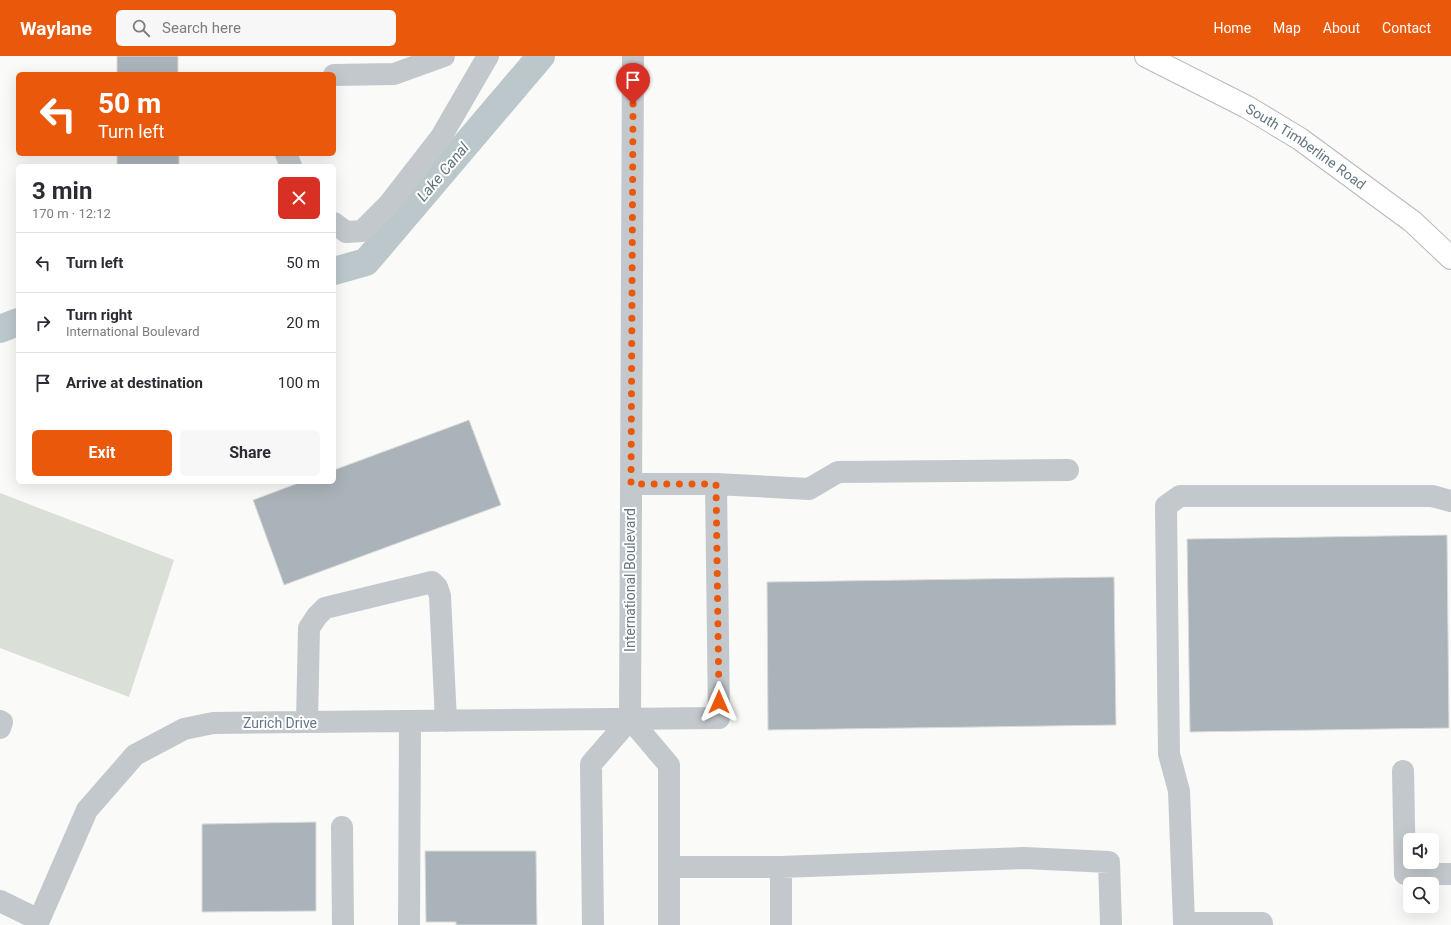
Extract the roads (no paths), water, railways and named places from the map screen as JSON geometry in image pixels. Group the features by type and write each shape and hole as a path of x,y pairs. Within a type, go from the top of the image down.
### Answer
{"main road":[{"name":"South Timberline Road","path":"1146,56 1247,106 1300,139 1413,222 1451,258"}],"street":[{"path":"336,75 394,74 444,56"},
{"path":"336,224 346,232 362,231 389,204 441,137 488,56"},
{"name":"International Boulevard","path":"630,719 633,56"},
{"path":"631,484 716,484 809,489 838,472 1068,470"},
{"name":"Zurich Drive","path":"38,923 88,810 135,755 184,729 213,723 719,718 716,484"},
{"path":"1262,922 1184,923 1179,791 1169,754 1166,506 1180,496 1432,496 1451,501"},
{"path":"307,722 309,628 317,616 325,608 432,582 437,587 440,596 446,721"},
{"path":"592,925 591,764 630,719 669,765 669,925"},
{"path":"0,721 2,722 0,728"},
{"path":"409,925 410,722"},
{"path":"1403,771 1405,874 1451,874"},
{"path":"342,827 343,925"},
{"path":"669,866 781,867 1024,858 1109,862 1111,925"},
{"path":"781,867 782,925"},
{"path":"0,901 38,923"}],"waterway":[{"name":"Lake Canal","path":"336,270 366,262 541,56"},
{"name":"Lake Canal","path":"0,329 16,323"}]}
